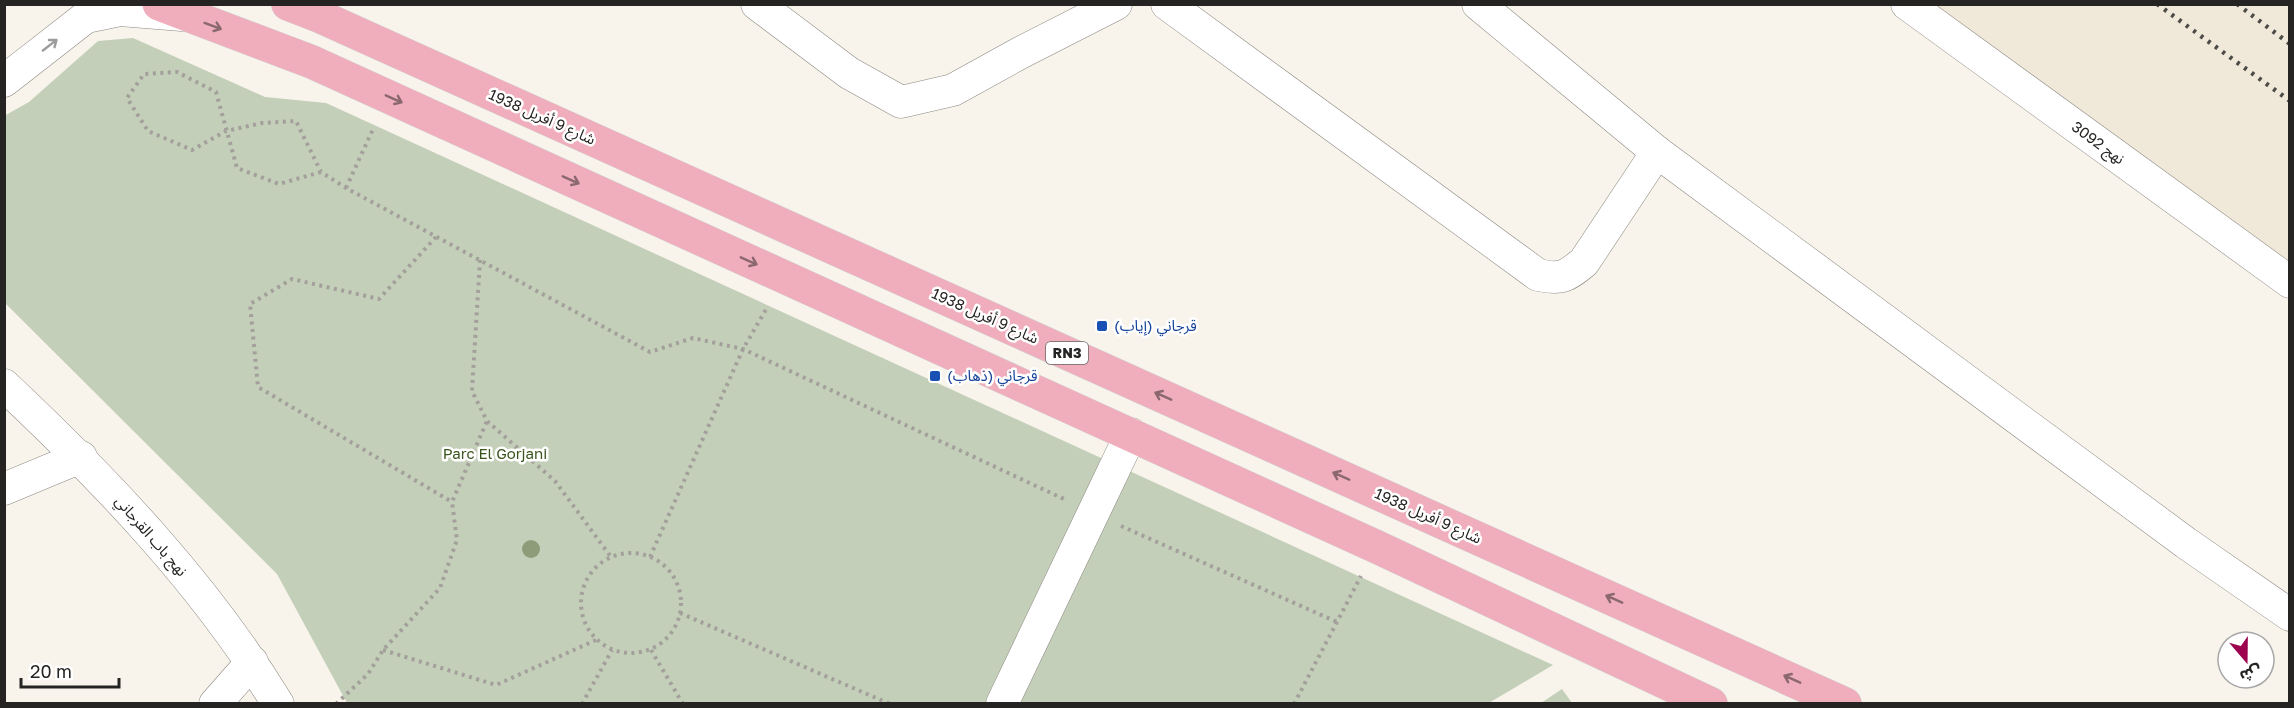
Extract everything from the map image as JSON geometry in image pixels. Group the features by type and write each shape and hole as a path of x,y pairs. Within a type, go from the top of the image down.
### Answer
{"main road":[{"name":"شارع 9 أفريل 1938","path":"288,4 1845,704"},
{"path":"171,10 312,62 1131,434 1711,704"}],"street":[{"path":"757,4 849,73 902,102 953,90 1116,4"},
{"path":"1167,4 1538,275 1555,279 1569,275 1584,262 1657,152"},
{"path":"1478,4 1657,152 2186,543 2289,615"},
{"name":"نهج 3092","path":"1907,4 2289,282"},
{"path":"4,81 86,17 120,10 171,10"},
{"name":"نهج باب القرجاني","path":"4,385 81,457 196,587 252,662 278,704"},
{"path":"1002,704 1131,434"},
{"path":"4,489 81,457"},
{"path":"215,704 252,662"}],"path":[{"path":"321,172 279,184 237,168 226,131 216,92 177,72 144,74 127,98 148,131 192,150 226,131 262,123 296,121 321,172 346,188 650,352 693,338 743,349 1093,513 1337,622"},
{"path":"346,188 389,97"},
{"path":"436,237 379,299 292,279 250,304 258,387 452,501"},
{"path":"480,260 472,391 487,421 555,481 611,557"},
{"path":"650,557 743,349 785,277"},
{"path":"336,704 368,674 383,650 440,588 456,540 452,501 487,421"},
{"path":"1294,704 1377,547"},
{"path":"630,553 650,557 666,567 678,584 682,603 680,613 667,638 651,650 631,654 612,650 596,640 585,623 580,604 584,585 595,568 611,557 630,553"},
{"path":"680,613 890,704"},
{"path":"383,650 496,685 596,640"},
{"path":"582,704 612,650"},
{"path":"651,650 683,704"}],"shaded area":[{"path":"1935,5 2289,5 2289,267"}],"green space":[{"name":"Parc El Gorjani","path":"133,38 265,97 326,103 1553,665 1487,704 347,703 277,574 5,303 4,116 29,102 98,41"},
{"path":"1562,689 1572,703 1541,703"}],"railway":[{"path":"2157,4 2290,101"},
{"path":"2237,4 2290,44"}],"place":[{"name":"قرجاني (إياب)","path":"1102,326"},
{"name":"قرجاني (ذهاب)","path":"935,376"}]}
